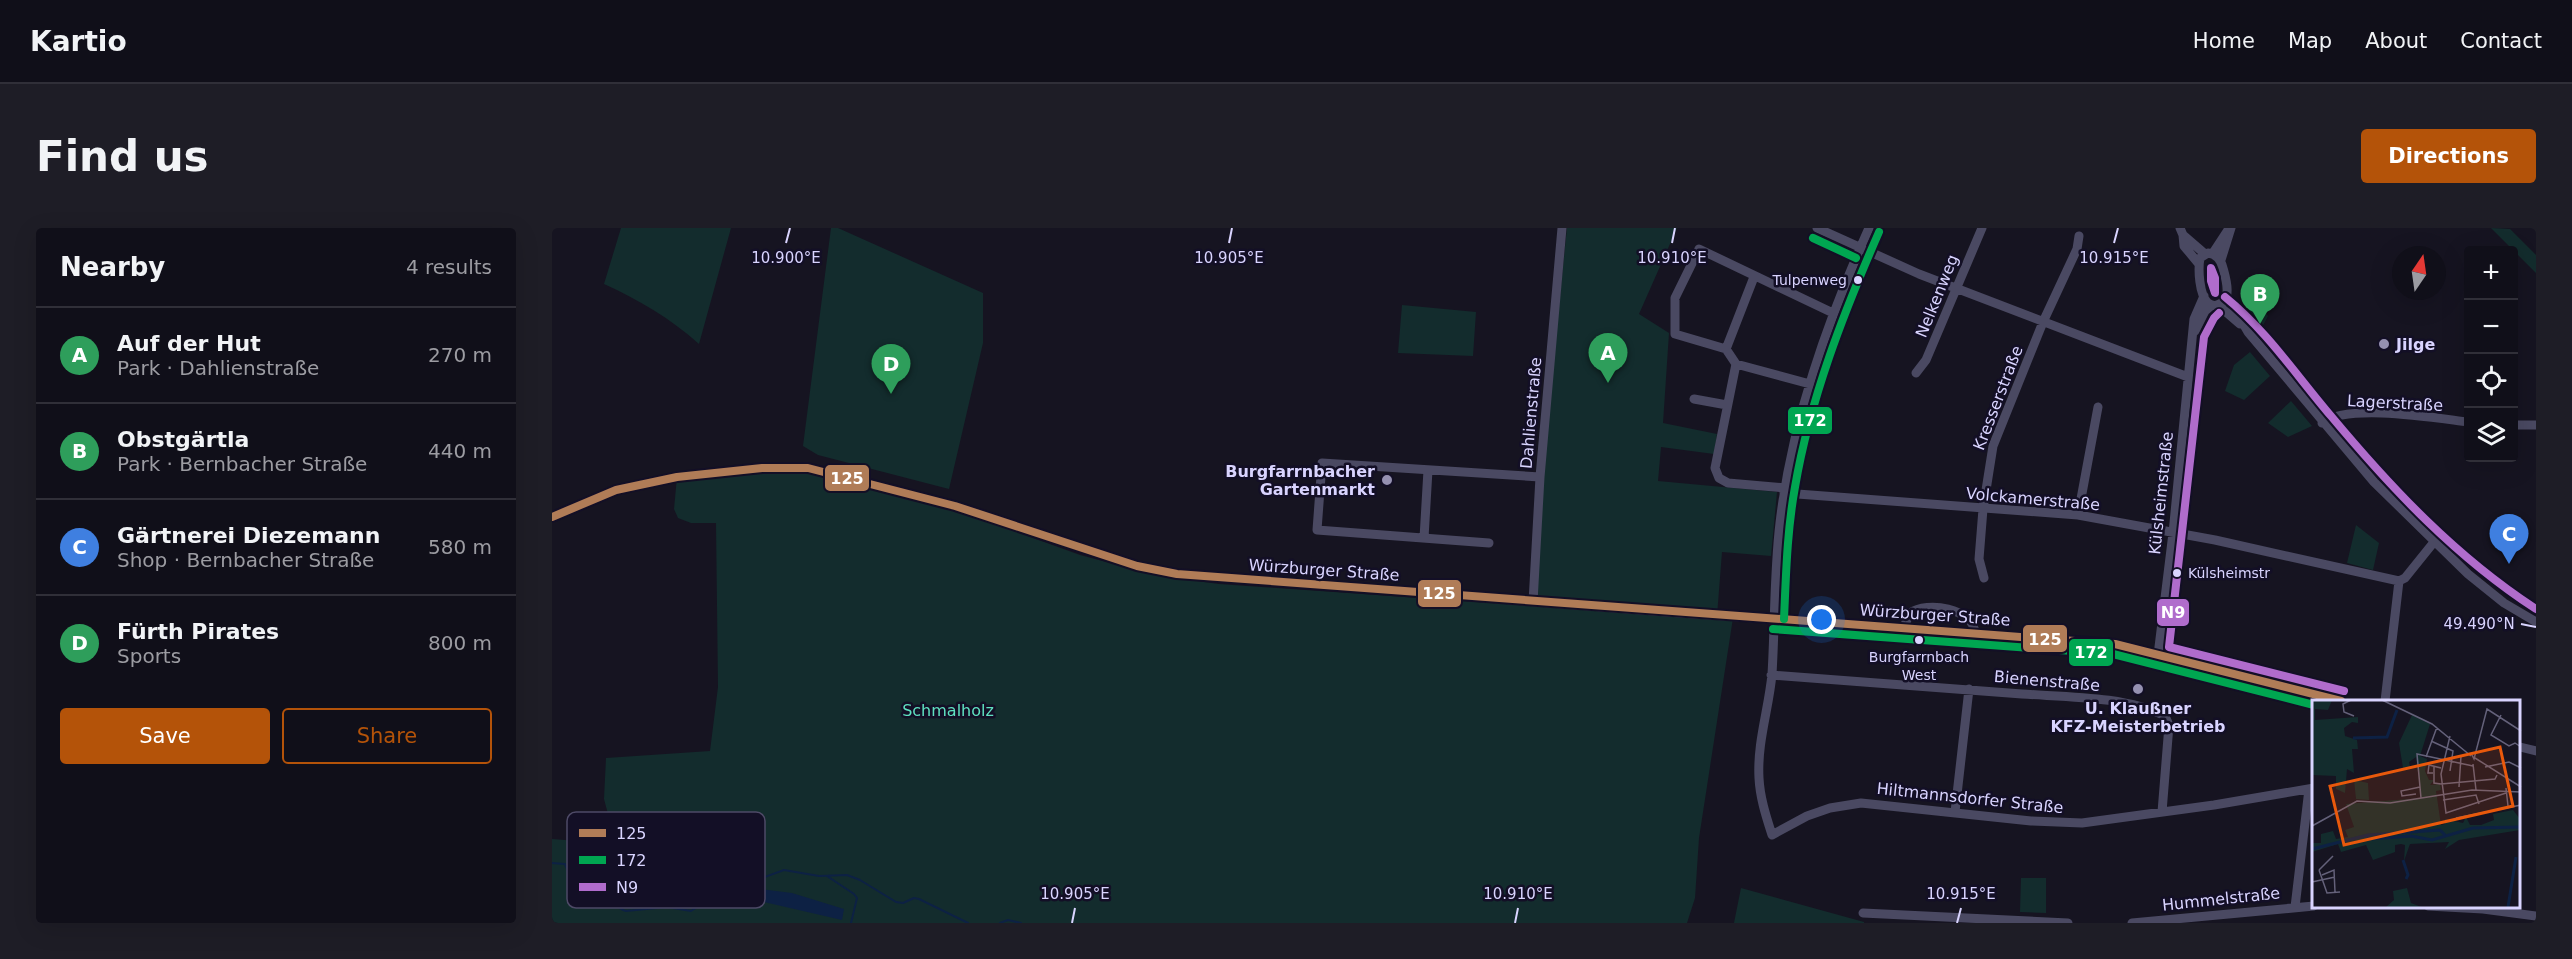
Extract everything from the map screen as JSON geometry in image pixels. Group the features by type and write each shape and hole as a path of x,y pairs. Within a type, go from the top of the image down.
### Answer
{"street":[{"name":"Dahlienstraße","path":"1533,602 1540,477 1562,228"},
{"path":"1817,228 1956,288 2188,377"},
{"path":"1772,675 1779,525 1785,490 1810,384 1833,313 1869,228"},
{"name":"Nelkenweg","path":"1916,373 1926,360 1982,228"},
{"path":"2199,264 2213,256 2230,228"},
{"path":"2181,232 2213,256 2227,296 2248,332 2322,423 2374,482 2434,542 2504,603 2536,622"},
{"path":"2181,232 2184,246 2199,264 2204,296 2248,332"},
{"name":"Kresserstraße","path":"1984,578 1979,559 1983,509 1994,446 2043,322 2077,249 2079,236"},
{"path":"1810,384 1736,364 1726,349 1675,334 1675,298 1699,249 1833,313"},
{"path":"1726,349 1754,277"},
{"name":"Külsheimstraße","path":"2158,655 2173,533 2194,319 2204,296"},
{"name":"Külsheimstraße","path":"2194,334 2205,311 2223,303 2227,296"},
{"path":"1694,399 1727,405 1736,364"},
{"name":"Volckamerstraße","path":"1727,405 1715,468 1719,478 1728,483 1983,509 2078,515 2287,555 2399,582"},
{"path":"2078,515 2098,406"},
{"name":"Lagerstraße","path":"2322,423 2328,418 2349,414 2394,414 2464,421"},
{"path":"2518,425 2536,425"},
{"path":"1489,543 1317,530 1322,463 1540,477"},
{"name":"Würzburger Straße","path":"552,517 616,490 677,477 762,468 808,468 955,506 1137,566 1176,574 2115,644 2337,700"},
{"path":"1424,538 1428,470"},
{"path":"2385,700 2399,582 2405,578 2434,542"},
{"path":"1903,629 1910,613 1923,608 1961,613 1972,622 1975,633"},
{"name":"Bienenstraße","path":"1772,675 2115,702 2154,711 2165,716 2169,725 2162,812"},
{"name":"Hiltmannsdorfer Straße","path":"1772,675 1759,753 1758,777 1761,801 1772,835 1807,816 1851,804 1870,803 2031,821 2082,823 2311,788"},
{"path":"1955,812 1969,689"},
{"path":"2521,747 2536,751"},
{"path":"2295,907 2311,788"},
{"name":"Hummelstraße","path":"2132,923 2312,906"},
{"path":"2483,908 2536,916"},
{"path":"1863,914 2068,923"}],"green space":[{"path":"621,228 731,228 699,344 654,310 604,284"},
{"path":"831,228 838,228 983,293 983,343 949,489 818,455 803,446"},
{"name":"Schmalholz","path":"1567,228 1677,228 1639,314 1669,333 1663,423 1717,434 1714,454 1661,447 1658,481 1777,492 1771,556 1722,552 1717,616 1733,618 1699,838 1695,898 1687,923 552,923 552,839 567,840 567,908 765,908 765,812 607,812 604,799 606,758 710,751 718,687 716,523 691,523 678,518 674,509 677,477 808,472 948,507 1080,555 1160,576 1219,584 1534,606 1546,433"},
{"path":"2491,228 2510,229 2536,255 2536,273 2518,255 2518,246 2509,246"},
{"path":"1402,305 1476,312 1473,356 1398,353"},
{"path":"2252,306 2260,306 2268,316 2260,331 2247,311"},
{"path":"2250,352 2270,376 2244,400 2225,391 2234,365"},
{"path":"2291,401 2312,426 2288,437 2268,423"},
{"path":"2356,525 2379,543 2373,570 2347,563"},
{"path":"2021,878 2046,878 2046,913 2020,912"},
{"path":"1741,888 1864,922 1864,923 1734,923"}],"water":[{"path":"765,890 792,893 844,909 842,920 765,902"}],"waterway":[{"path":"552,863 565,864 567,869"},
{"path":"765,877 784,870 819,876 847,875 860,880 896,902 903,903 914,898 919,899 968,923"},
{"path":"827,876 857,898 851,923"},
{"path":"620,908 626,911 657,908"},
{"path":"673,908 691,911 696,908"},
{"path":"1000,923 1008,920 1021,923"}],"transit line":[{"name":"172","path":"1784,619 1790,520 1801,454 1829,357 1879,232"},
{"name":"172","path":"1813,238 1856,258"},
{"name":"N9","path":"2211,268 2215,278 2215,293 2211,281 2211,268"},
{"name":"N9","path":"2225,297 2268,339 2354,443 2426,520 2479,567 2536,609"},
{"name":"N9","path":"2219,313 2204,337 2169,647 2344,691"},
{"name":"125","path":"552,517 616,490 677,477 762,468 808,468 955,506 1137,566 1177,574 2115,644 2337,700"},
{"name":"172","path":"1773,629 2113,654 2312,704"}],"place":[{"name":"Tulpenweg","path":"1858,280"},
{"name":"Obstgärtla","path":"2260,324"},
{"name":"Jilge","path":"2384,344"},
{"name":"Auf der Hut","path":"1608,383"},
{"name":"Fürth Pirates","path":"891,394"},
{"name":"Burgfarrnbacher Gartenmarkt","path":"1387,480"},
{"name":"Gärtnerei Diezemann","path":"2509,564"},
{"name":"Külsheimstr","path":"2177,573"},
{"name":"Burgfarrnbach West","path":"1919,640"},
{"name":"U. Klaußner KFZ-Meisterbetrieb","path":"2138,689"}]}
